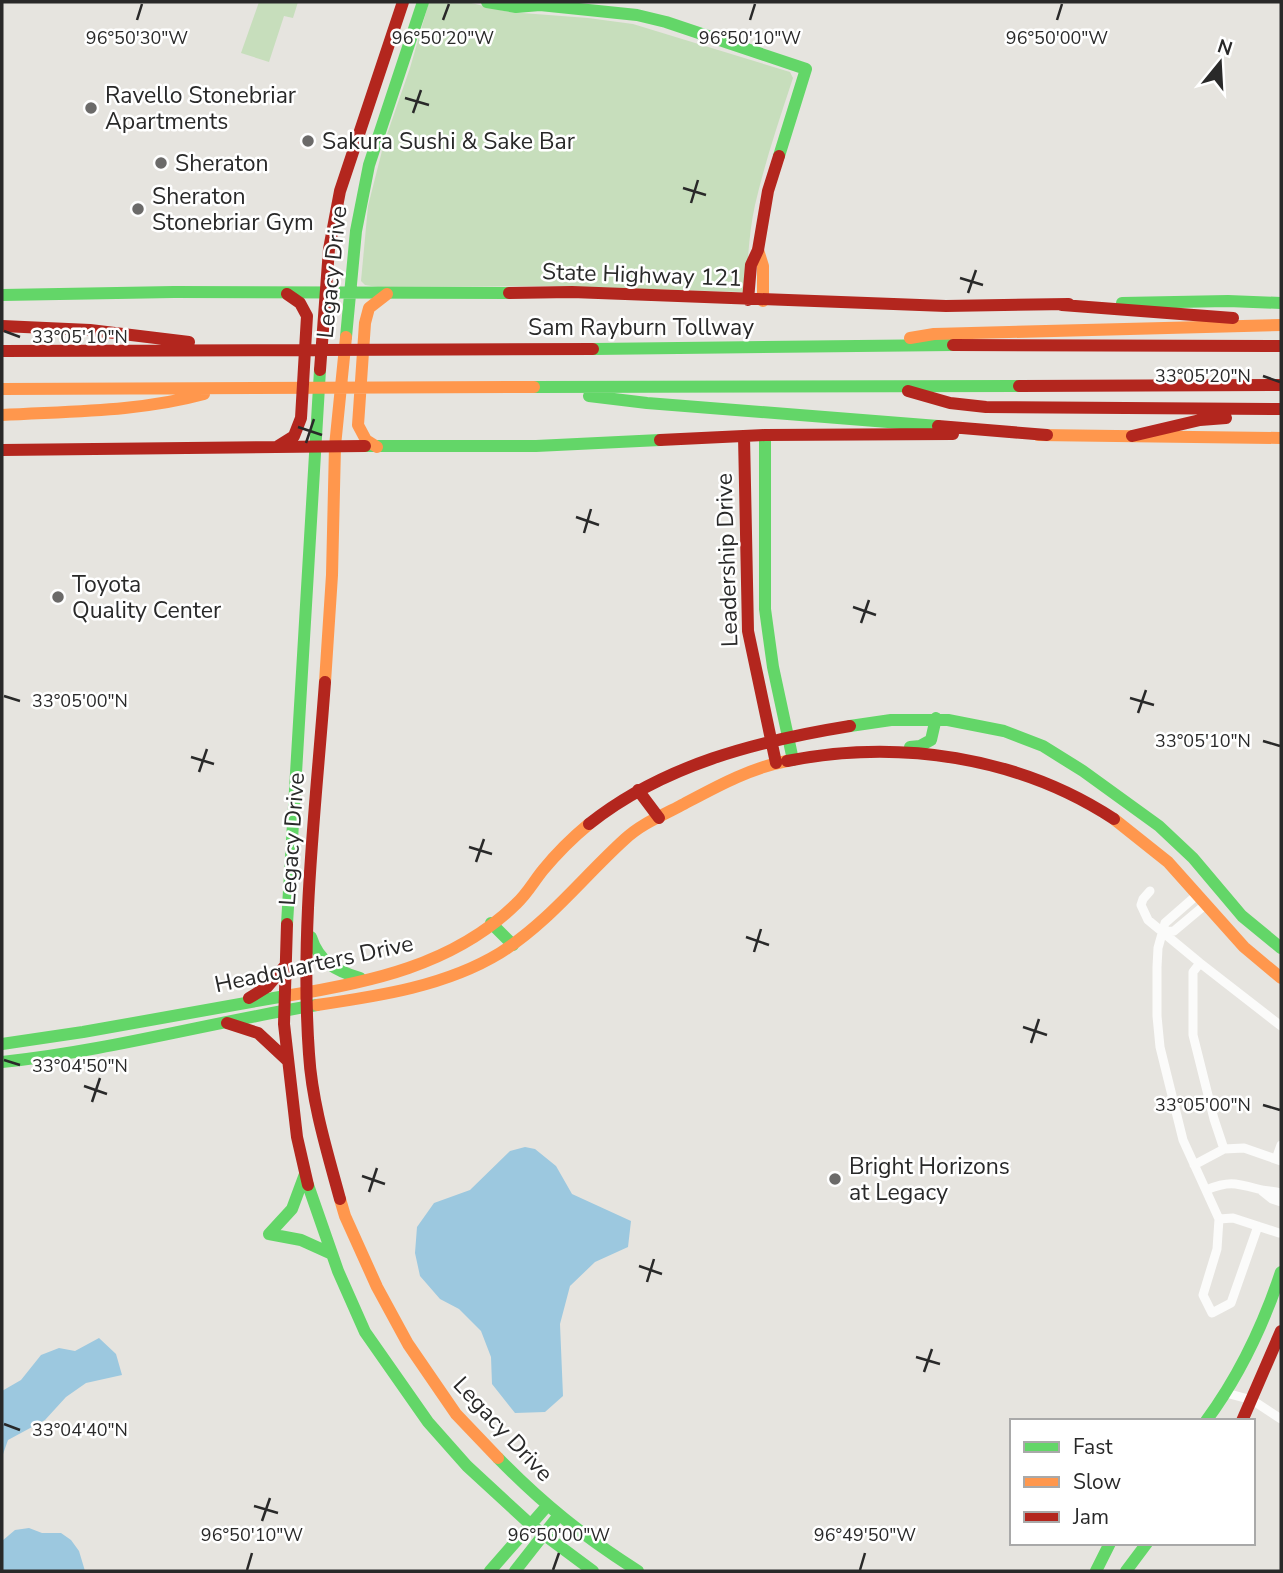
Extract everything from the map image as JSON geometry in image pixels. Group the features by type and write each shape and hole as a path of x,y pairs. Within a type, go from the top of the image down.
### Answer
{"main road":[{"name":"Legacy Drive","path":"403,2 340,191 329,249 314,446 285,966 286,1060 305,1174 331,1254 365,1332 406,1393 467,1466 531,1525 593,1571"},
{"name":"Legacy Drive","path":"423,2 369,165 356,231 335,446 332,575 307,925 309,1055 321,1134 345,1216 377,1287 408,1344 456,1415 547,1506 584,1536 638,1571"},
{"path":"487,2 516,7 536,3 618,12 666,22 806,69 768,191 758,250 751,265 748,300"},
{"path":"758,250 763,266 763,301"},
{"name":"State Highway 121","path":"2,295 107,292 572,292 946,306 1228,301 1281,303"},
{"path":"278,446 294,436 301,418 307,316 297,299 285,293"},
{"path":"377,447 366,440 358,425 365,323 369,308 388,293"},
{"path":"1062,305 1281,323"},
{"path":"866,346 934,334 1281,323"},
{"path":"2,326 89,330 240,349"},
{"name":"Sam Rayburn Tollway","path":"2,351 1281,346"},
{"path":"2,389 1281,385"},
{"path":"888,386 950,403 986,407 1281,410"},
{"path":"2,415 95,410 173,401 220,388"},
{"path":"524,388 647,403 1047,435"},
{"path":"1132,436 1200,420 1281,410"},
{"path":"2,450 536,446 765,435 1281,438"},
{"name":"Leadership Drive","path":"765,435 765,609 773,667 793,760"},
{"name":"Leadership Drive","path":"744,436 748,631 776,763"},
{"path":"871,751 920,746 931,740 936,718"},
{"name":"Headquarters Drive","path":"2,1044 307,991 368,979 427,962 459,946 513,907 545,867 577,835 638,790 710,758 788,737 883,720 936,718 1003,730 1033,741 1086,771 1141,811 1184,848 1241,915 1281,948"},
{"name":"Headquarters Drive","path":"2,1062 74,1052 429,984 485,961 513,945 543,922 639,828 717,787 776,763 871,751 922,752 1000,767 1038,780 1088,803 1133,835 1173,869 1240,944 1281,978"},
{"path":"638,790 659,818"},
{"path":"1121,826 1141,811"},
{"path":"1133,835 1141,811"},
{"path":"1197,895 1218,889"},
{"path":"1205,905 1218,889"},
{"path":"491,923 513,945"},
{"path":"307,925 314,949 328,966 345,975 368,979"},
{"path":"234,1004 267,987 285,966"},
{"path":"220,1022 238,1025 258,1033 286,1060"},
{"path":"305,1174 292,1209 269,1234 302,1240 331,1254"},
{"path":"1207,1419 1234,1382 1255,1344 1281,1272"},
{"path":"1243,1419 1281,1331"},
{"path":"490,1571 547,1506"},
{"path":"515,1571 559,1515"},
{"path":"1096,1571 1109,1545"},
{"path":"1126,1571 1146,1545"}],"street":[{"path":"1150,891 1143,899 1142,905 1148,920 1281,1026"},
{"path":"1197,895 1165,923 1158,948 1157,1016 1160,1047 1183,1140 1219,1219 1217,1249 1203,1295 1212,1314 1231,1303 1258,1226"},
{"path":"1163,932 1174,931 1205,905"},
{"path":"1200,963 1193,972 1193,1035 1224,1149"},
{"path":"1194,1165 1224,1149 1244,1148 1279,1160 1281,1145"},
{"path":"1206,1190 1232,1183 1281,1193"},
{"path":"1260,1190 1281,1202"},
{"path":"1219,1219 1233,1218 1279,1233"},
{"path":"1234,1382 1252,1400 1281,1419"},
{"path":"1226,1393 1252,1400"}],"green space":[{"path":"259,2 298,2 293,18 284,16 269,62 241,53"},
{"path":"429,2 467,2 509,12 633,24 790,72 793,78 755,205 746,287 743,292 546,286 365,285 361,281 368,206 384,143"}],"water":[{"path":"525,1147 535,1149 556,1166 572,1194 631,1221 628,1247 595,1262 570,1286 560,1324 563,1396 545,1412 515,1413 492,1384 491,1357 481,1331 459,1309 440,1299 420,1276 415,1253 417,1227 434,1203 470,1190 510,1151"},
{"path":"99,1338 116,1354 122,1375 86,1383 66,1397 45,1420 8,1440 2,1457 2,1391 21,1380 41,1355 59,1348 75,1351"},
{"path":"29,1528 42,1533 61,1533 71,1540 79,1551 85,1571 2,1571 2,1541 15,1530"}],"traffic: fast":[{"path":"346,337 356,231 369,165 423,2"},
{"path":"487,2 516,7 540,5 637,15 666,22 806,69 779,156"},
{"path":"2,295 174,292 509,293"},
{"path":"1122,303 1281,303"},
{"path":"593,349 953,345"},
{"path":"287,924 320,370"},
{"path":"534,387 1019,386"},
{"path":"589,396 938,426"},
{"path":"765,435 765,609 773,667 793,760"},
{"path":"365,446 536,446 660,440"},
{"path":"910,747 920,746 931,740 936,718"},
{"path":"850,726 891,720 948,720 1004,731 1043,746 1083,771 1159,826 1193,858 1242,916 1281,948"},
{"path":"491,923 513,945"},
{"path":"311,937 324,959 343,972 360,978"},
{"path":"2,1044 285,996"},
{"path":"2,1062 121,1044 317,1005"},
{"path":"269,1234 292,1209 305,1174"},
{"path":"308,1185 338,1271 365,1332 428,1422 467,1466 531,1525 593,1571"},
{"path":"269,1234 301,1240 332,1254"},
{"path":"1207,1419 1250,1350 1281,1272"},
{"path":"498,1458 565,1519 638,1571"},
{"path":"490,1571 547,1506"},
{"path":"515,1571 559,1515"},
{"path":"1096,1571 1109,1545"},
{"path":"1126,1571 1146,1545"}],"traffic: slow":[{"path":"758,250 763,266 763,301"},
{"path":"377,447 366,440 358,425 365,323 369,308 387,294"},
{"path":"910,338 934,334 1281,325"},
{"path":"325,682 332,575 335,446 346,337"},
{"path":"2,389 534,387"},
{"path":"2,415 129,408 204,394"},
{"path":"1038,435 1281,438"},
{"path":"317,1005 412,988 435,982 479,964 518,941 638,829 732,779 787,761"},
{"path":"1114,819 1168,862 1244,947 1281,978"},
{"path":"285,996 378,977 438,956 465,942 492,925 516,904 543,870 589,824"},
{"path":"340,1199 377,1287 408,1344 456,1414 498,1458"}],"traffic: jam":[{"path":"320,370 329,249 340,191 403,2"},
{"path":"748,300 751,265 758,250 768,191 779,156"},
{"path":"509,293 572,292 946,306 1069,304"},
{"path":"278,446 294,436 301,418 307,316 300,303 287,294"},
{"path":"1062,305 1233,318"},
{"path":"2,326 90,330 189,342"},
{"path":"953,345 1281,346"},
{"path":"2,351 593,349"},
{"path":"1019,386 1281,385"},
{"path":"908,391 950,403 986,407 1281,409"},
{"path":"1132,436 1200,420 1226,418"},
{"path":"938,426 1047,435"},
{"path":"660,440 765,435 953,434"},
{"path":"744,436 748,631 776,763"},
{"path":"2,450 365,446"},
{"path":"325,682 310,868 307,1007 313,1091 340,1199"},
{"path":"589,824 648,786 712,758 780,739 850,726"},
{"path":"787,761 871,752 956,758 998,767 1038,780 1114,819"},
{"path":"638,790 659,818"},
{"path":"287,924 284,1024 297,1137 308,1185"},
{"path":"249,998 267,987 285,966"},
{"path":"227,1023 258,1033 287,1060"},
{"path":"1243,1419 1281,1331"}],"place":[{"name":"Ravello Stonebriar Apartments","path":"91,108"},
{"name":"Sakura Sushi & Sake Bar","path":"308,141"},
{"name":"Sheraton","path":"161,163"},
{"name":"Sheraton Stonebriar Gym","path":"138,209"},
{"name":"Toyota Quality Center","path":"58,597"},
{"name":"Bright Horizons at Legacy","path":"835,1179"}]}
